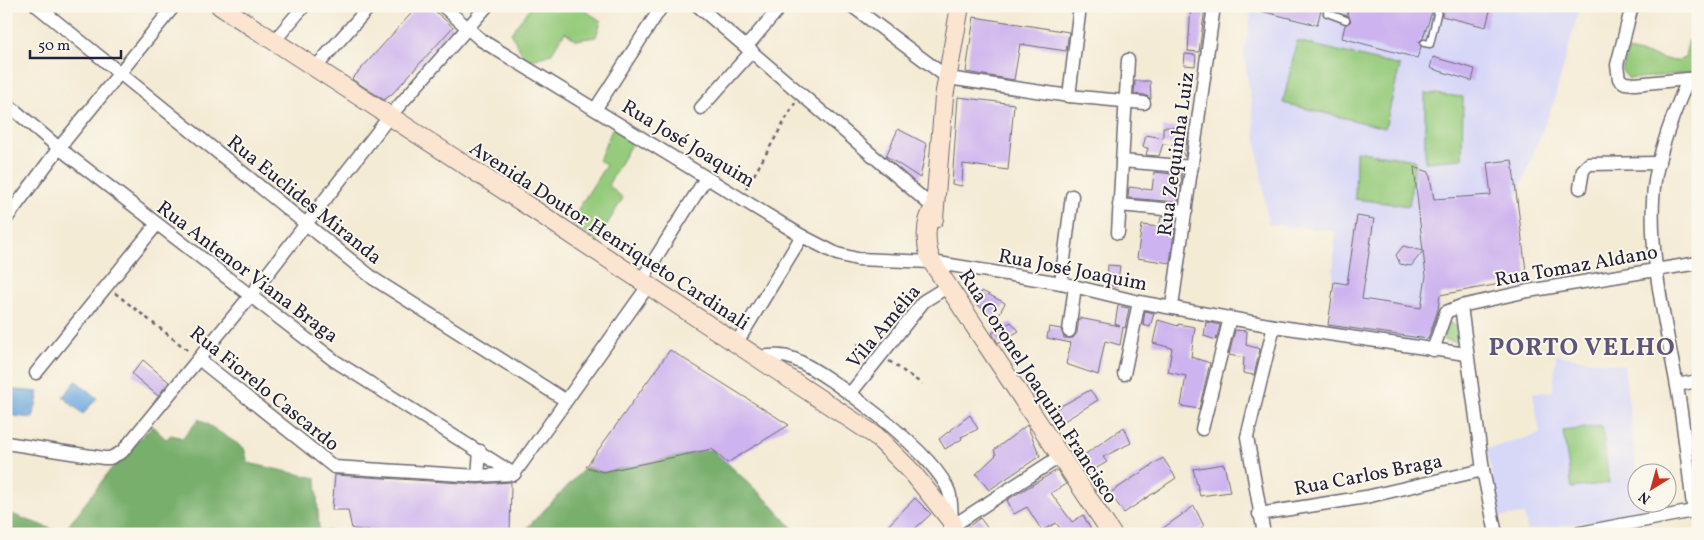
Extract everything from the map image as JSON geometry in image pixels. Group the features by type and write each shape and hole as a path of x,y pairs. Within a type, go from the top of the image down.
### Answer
{"main road":[{"path":"932,262 928,251 928,216 934,208 944,97 960,6"},
{"name":"Avenida Doutor Henriqueto Cardinali","path":"229,9 314,69 876,436 912,472 954,529"},
{"name":"Rua Coronel Joaquim Francisco","path":"932,262 1059,457 1112,534"}],"street":[{"name":"Rua Euclides Miranda","path":"37,6 374,279 565,400"},
{"path":"6,219 59,148 174,6"},
{"path":"281,33 304,6"},
{"path":"314,69 370,6"},
{"name":"Rua José Joaquim","path":"443,6 481,40 596,108 802,236 837,254 856,259 932,262 1061,283 1139,302 1172,306 1274,326 1466,354"},
{"path":"6,444 110,458 122,452 200,360 390,117 487,6"},
{"path":"596,108 662,6"},
{"path":"698,6 934,208"},
{"path":"701,108 781,6"},
{"path":"852,6 948,78 1069,96 1144,103"},
{"path":"1069,96 1080,6"},
{"name":"Rua Zequinha Luiz","path":"1172,306 1214,6"},
{"path":"1632,6 1617,65 1619,78 1625,83 1634,84 1693,79"},
{"path":"1118,233 1128,60"},
{"path":"1575,534 1643,528 1696,512 1677,385 1656,270 1652,200 1659,163 1678,102 1693,79"},
{"name":"Rua Antenor Viana Braga","path":"6,103 59,148 335,361 514,474"},
{"path":"1122,161 1192,167"},
{"path":"1580,188 1584,170 1589,164 1659,163"},
{"path":"514,474 645,284 706,178"},
{"path":"1061,283 1072,196"},
{"path":"1120,205 1186,211"},
{"path":"36,373 157,224"},
{"path":"736,344 802,236"},
{"name":"Rua Tomaz Aldano","path":"1461,306 1528,291 1698,263"},
{"name":"Vila Amélia","path":"850,394 924,301 947,286"},
{"path":"1069,331 1075,286"},
{"path":"1124,374 1139,302"},
{"path":"1433,350 1446,312 1461,306 1483,470 1496,534"},
{"path":"1202,429 1230,318"},
{"path":"1264,534 1248,437 1274,326"},
{"path":"756,357 777,355 794,359 850,394 905,438 932,464 949,492 954,529 1059,457"},
{"name":"Rua Fiorelo Cascardo","path":"200,360 334,467 478,476 514,474"},
{"path":"1677,385 1698,381"},
{"path":"478,476 480,451"},
{"name":"Rua Carlos Braga","path":"1260,514 1366,497 1483,470"}],"lane":[{"path":"1328,6 1327,13 1346,20"},
{"path":"1424,43 1430,44 1439,6"}],"path":[{"path":"741,197 801,94"},
{"name":"Rua Fiorelo Cascardo","path":"106,286 200,360"}],"shaded area":[{"path":"1229,6 1580,6 1554,101 1513,207 1440,295 1428,343 1331,327 1335,231 1268,224 1244,53 1251,15"},
{"path":"1556,355 1624,366 1636,462 1626,462 1626,512 1642,512 1643,515 1527,530 1524,514 1500,517 1487,449 1540,434 1533,393 1553,391"}],"green space":[{"path":"531,6 578,6 601,21 596,37 576,40 565,32 551,54 526,62 511,33"},
{"path":"1297,41 1400,66 1385,128 1283,103"},
{"path":"1688,41 1698,43 1698,72 1629,79 1622,71 1628,50 1674,61 1685,58"},
{"path":"1425,93 1463,97 1462,159 1425,162"},
{"path":"614,125 634,139 608,185 623,198 597,241 570,222 606,165 599,160"},
{"path":"1356,151 1415,160 1409,206 1355,199"},
{"path":"1447,322 1458,327 1459,343 1443,339"},
{"path":"199,419 244,448 248,463 316,478 319,530 373,534 6,534 6,515 11,514 63,533 111,469 152,426 166,439 171,435 183,438"},
{"path":"1602,426 1609,483 1572,488 1563,431"},
{"path":"712,449 767,500 798,534 521,534 586,467 603,472"}],"water":[{"path":"76,381 97,398 83,414 63,397"},
{"path":"6,389 39,392 33,418 6,415"}],"building":[{"path":"418,6 429,6 453,27 392,94 384,100 352,79"},
{"path":"1191,6 1205,8 1199,52 1188,51"},
{"path":"1257,6 1322,6 1317,25 1257,10"},
{"path":"1349,6 1434,6 1423,38 1419,42 1421,47 1417,58 1342,38 1345,25 1351,21 1347,15"},
{"path":"1444,6 1491,6 1486,27 1442,16"},
{"path":"974,17 1069,32 1066,51 1020,44 1014,80 966,72"},
{"path":"1185,54 1196,55 1195,66 1184,65"},
{"path":"1433,57 1475,69 1472,81 1430,68"},
{"path":"1135,81 1150,81 1151,99 1145,95 1134,94"},
{"path":"958,97 1014,104 1008,170 963,164 962,186 952,184"},
{"path":"1163,127 1188,128 1185,157 1178,145 1163,144 1159,156 1146,155 1148,148 1143,147 1146,135 1163,138"},
{"path":"898,129 927,144 920,178 886,156"},
{"path":"1512,160 1527,279 1440,295 1438,310 1428,339 1328,325 1334,282 1347,284 1357,216 1374,219 1362,299 1421,308 1426,276 1414,167 1429,172 1434,199 1491,195 1487,163"},
{"path":"1154,172 1182,175 1178,202 1128,198 1129,187 1152,190"},
{"path":"1161,217 1176,218 1170,263 1137,258 1142,225 1159,227"},
{"path":"1403,246 1423,251 1411,266 1400,264 1396,255"},
{"path":"1108,265 1120,266 1117,287 1107,285"},
{"path":"982,291 1005,303 997,318 975,303"},
{"path":"1118,306 1129,308 1125,328 1123,327 1120,345 1105,341 1098,375 1066,364 1071,343 1047,338 1049,327 1061,329 1064,338 1073,338 1077,333 1079,318 1120,326 1115,324"},
{"path":"1145,311 1154,313 1150,327 1143,325"},
{"path":"1158,320 1178,326 1178,324 1195,327 1191,357 1210,363 1199,409 1181,406 1186,376 1168,372 1172,348 1153,343"},
{"path":"1011,322 1019,331 998,343 992,333"},
{"path":"1206,322 1220,325 1216,340 1204,336"},
{"path":"1235,330 1247,331 1246,345 1260,349 1254,375 1243,373 1244,358 1229,355"},
{"path":"670,350 789,425 727,463 712,449 603,472 586,467"},
{"path":"143,360 169,382 158,396 132,374"},
{"path":"1090,390 1098,400 1061,423 1052,411"},
{"path":"970,415 978,429 961,437 962,439 945,449 939,439"},
{"path":"1027,425 1040,456 989,490 976,474 996,455 994,450"},
{"path":"1124,427 1131,443 1103,457 1107,462 1086,474 1077,460"},
{"path":"1163,458 1176,478 1124,513 1110,493"},
{"path":"1224,464 1230,492 1200,496 1193,469"},
{"path":"1057,470 1066,484 1051,493 1072,522 1083,515 1092,531 1087,534 1064,534 1056,523 1042,531 1027,507 1014,514 1007,500"},
{"path":"335,475 477,484 511,482 510,534 420,534 352,529 348,510 332,510"},
{"path":"915,498 931,514 909,534 880,534"},
{"path":"1194,506 1204,526 1192,534 1155,534"},
{"path":"980,518 992,534 974,534 968,527"}],"district":[{"name":"PORTO VELHO","path":"1582,346"}]}
